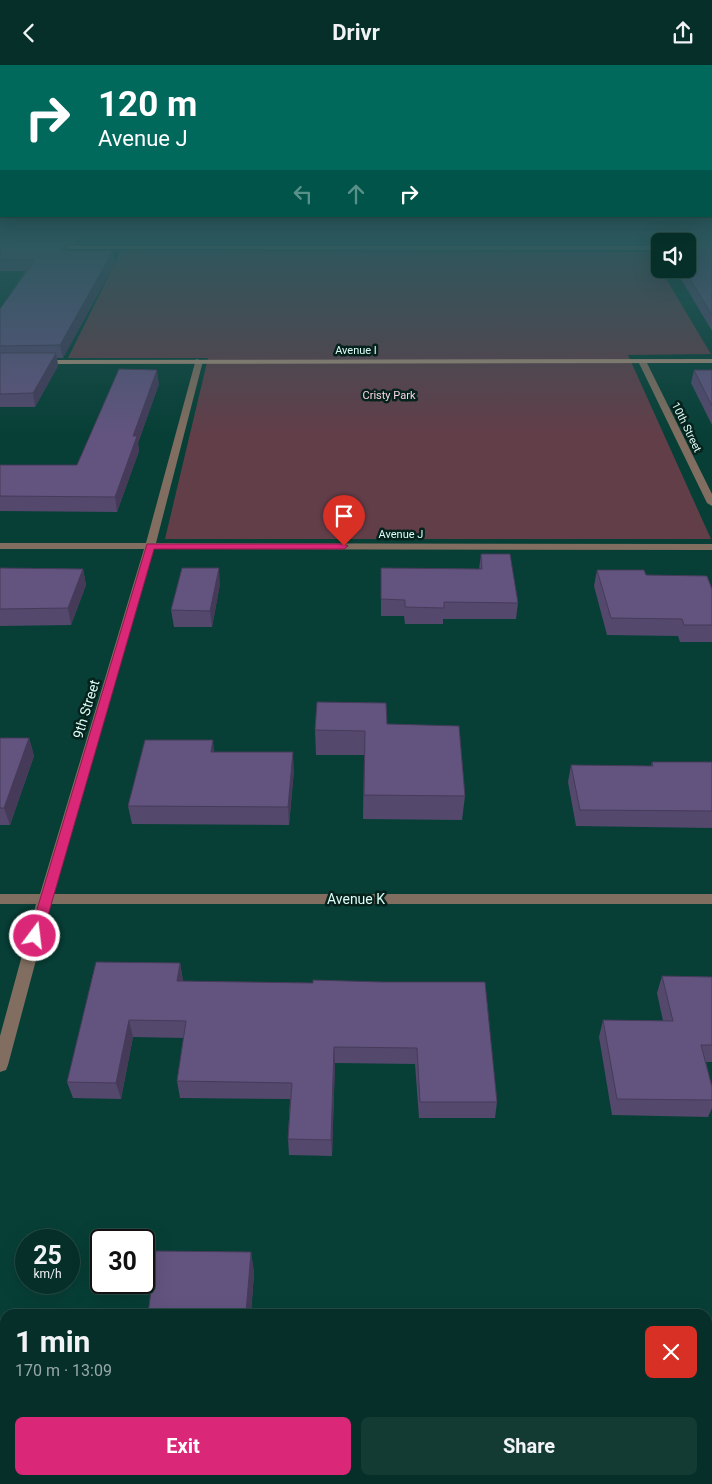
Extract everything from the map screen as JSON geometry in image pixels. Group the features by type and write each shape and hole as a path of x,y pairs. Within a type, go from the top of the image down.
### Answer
{"street":[{"name":"9th Street","path":"0,1065 46,899 150,546 199,361"},
{"name":"10th Street","path":"642,361 712,503"},
{"name":"Avenue I","path":"28,362 712,361"},
{"name":"Avenue J","path":"0,547 712,547"},
{"name":"Avenue K","path":"0,899 712,899"}],"green space":[{"name":"Cristy Park","path":"95,303 681,303 711,354 628,355 711,539 165,539 208,358 68,358"}],"building":[{"path":"4,303 84,303 60,345 0,346 0,309"},
{"path":"705,303 712,303 712,315"},
{"path":"0,353 56,353 33,393 0,394"},
{"path":"119,369 157,370 133,436 137,436 115,497 0,496 0,465 77,465"},
{"path":"694,370 712,370 712,406"},
{"path":"481,554 510,554 518,603 444,602 444,608 405,607 405,600 381,599 381,568 482,569"},
{"path":"0,568 83,569 68,608 0,609"},
{"path":"182,568 219,568 210,611 171,610"},
{"path":"597,570 644,570 646,575 707,576 712,589 712,625 684,625 682,619 611,618"},
{"path":"317,702 386,703 387,724 459,726 465,796 364,795 365,731 315,730"},
{"path":"0,738 29,738 4,808 0,808"},
{"path":"145,740 213,740 211,752 293,752 288,807 128,806"},
{"path":"652,762 712,762 712,811 580,810 571,765 653,766"},
{"path":"96,962 180,963 177,981 313,983 313,980 485,982 497,1102 420,1102 417,1048 334,1047 331,1140 288,1139 292,1083 177,1081 186,1021 129,1020 116,1083 67,1082"},
{"path":"662,976 712,977 712,1045 701,1045 712,1087 712,1100 617,1099 603,1020 673,1021"},
{"path":"156,1251 251,1252 246,1309 149,1309 151,1294 155,1294"}],"route":[{"path":"35,936 150,546 344,546"}]}
